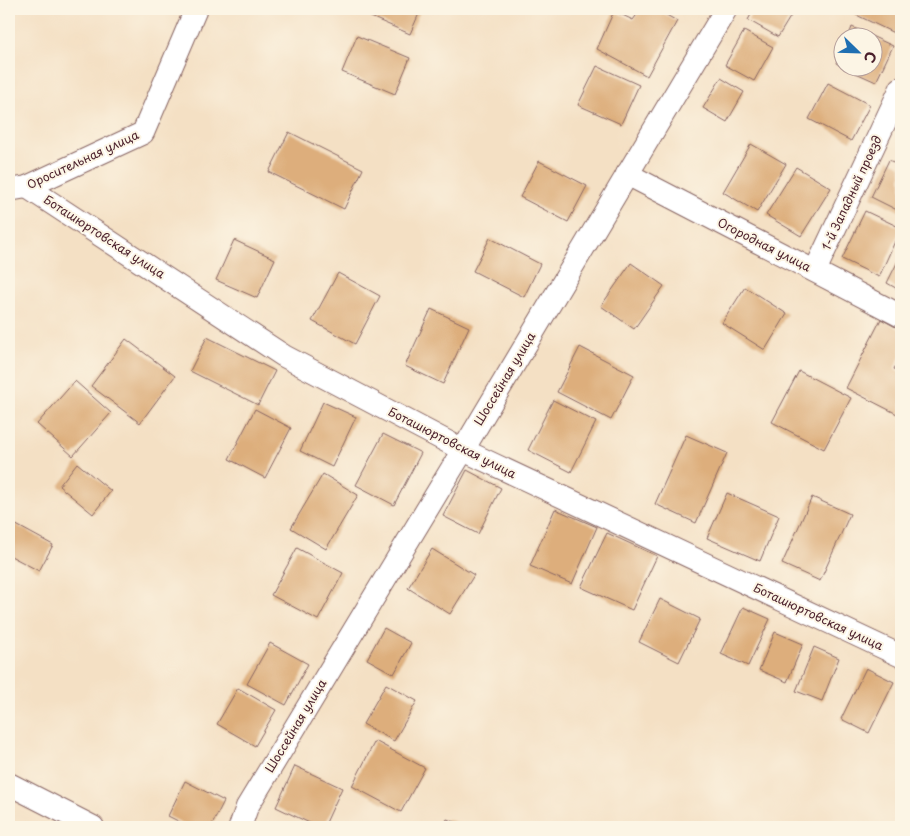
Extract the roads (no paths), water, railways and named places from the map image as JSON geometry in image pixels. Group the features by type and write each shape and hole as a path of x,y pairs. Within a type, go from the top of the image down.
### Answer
{"street":[{"name":"Оросительная улица","path":"18,188 143,134 196,9"},
{"name":"Шоссейная улица","path":"240,827 247,806 463,450 726,9"},
{"name":"1-й Западный проезд","path":"815,271 901,88"},
{"name":"Огородная улица","path":"627,174 901,316"},
{"name":"Боташюртовская улица","path":"18,188 284,356 463,450 901,656"},
{"path":"9,784 93,827"}]}
